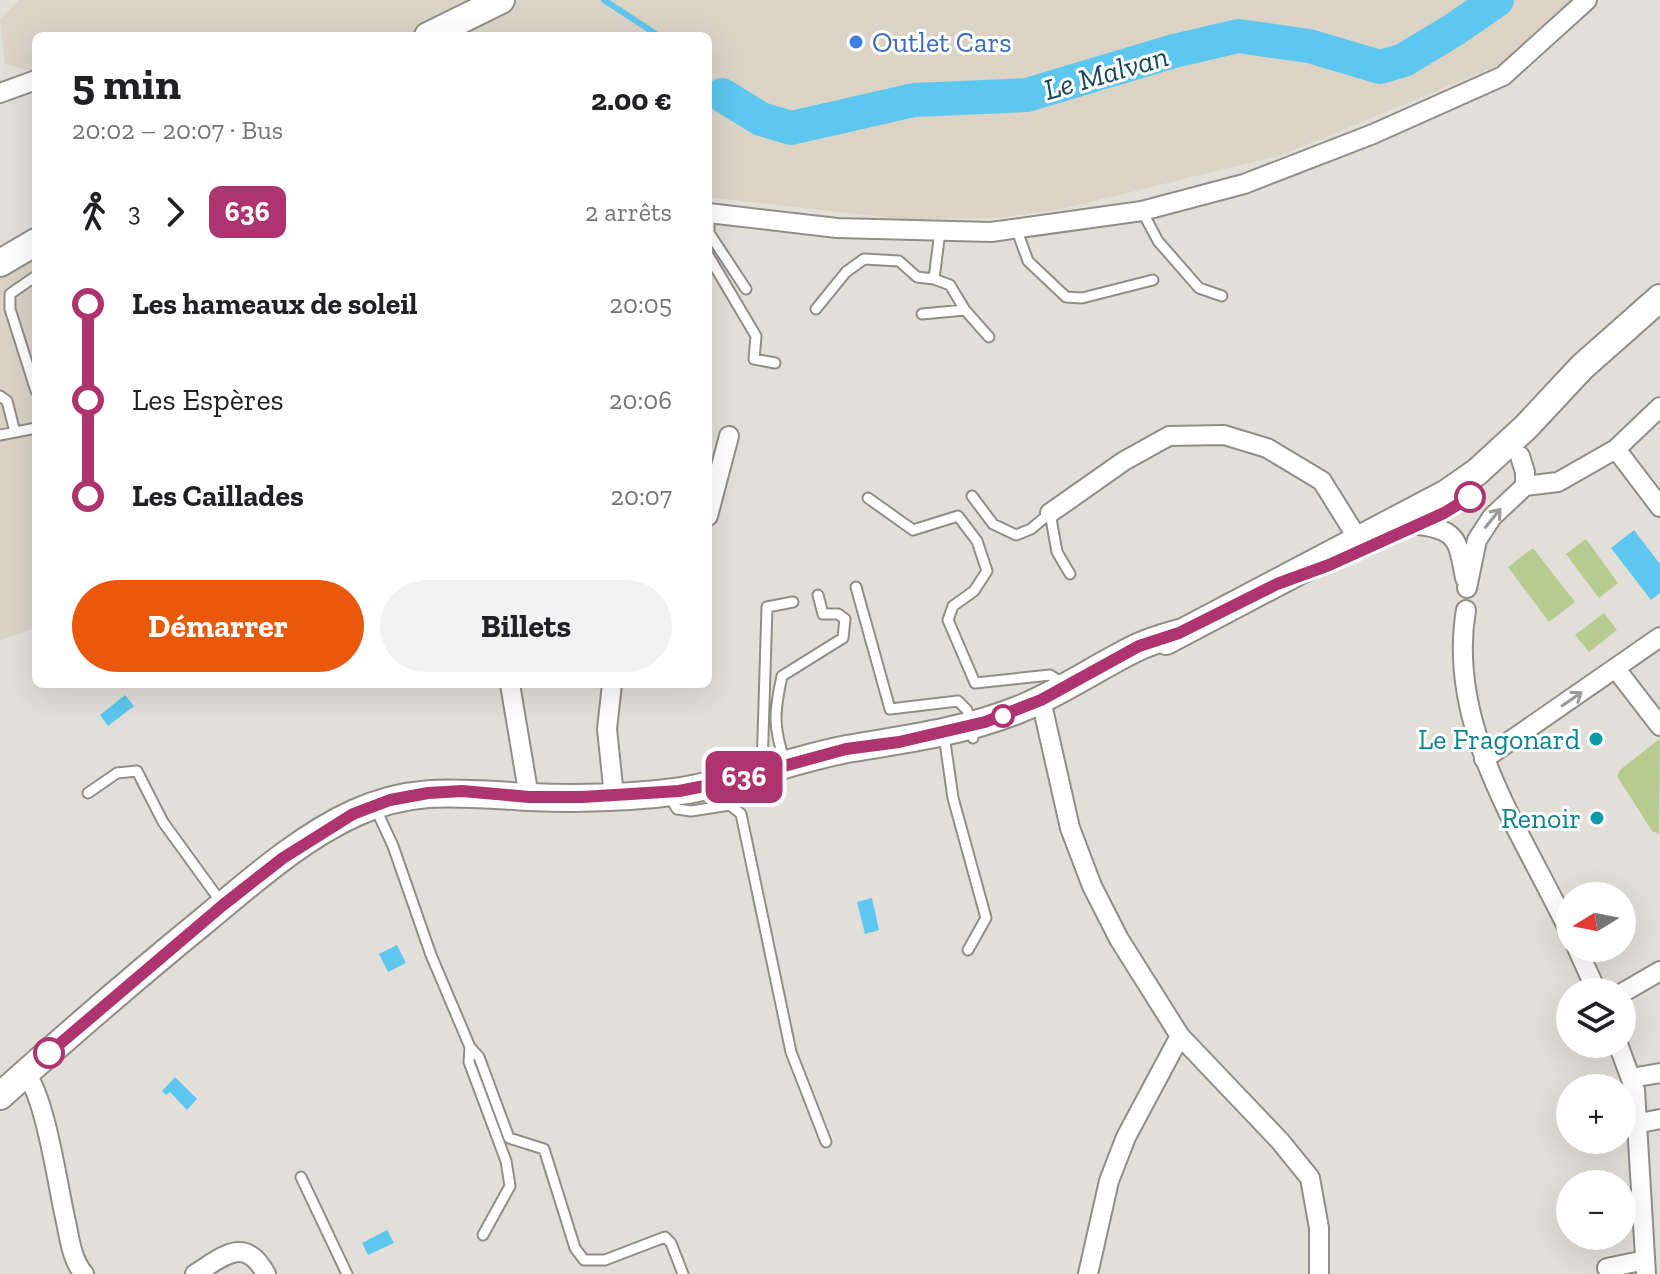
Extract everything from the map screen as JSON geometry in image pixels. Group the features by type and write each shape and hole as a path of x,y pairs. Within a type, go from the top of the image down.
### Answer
{"main road":[{"path":"436,32 501,0"},
{"path":"0,263 32,244"},
{"path":"1361,544 1419,525 1484,487 1520,456 1593,378 1658,299"},
{"path":"0,1096 223,905 322,831 353,814 390,800 428,793 462,791 529,797 667,792 725,782 846,749 972,732 1003,716 1042,706 1179,633 1361,544 1447,493 1477,472 1526,427 1582,367 1658,299"}],"street":[{"path":"712,214 837,228 991,232 1142,211 1244,184 1373,134 1503,76 1587,0"},
{"path":"0,93 32,81"},
{"path":"1419,525 1443,528 1459,543 1467,588 1477,540 1492,517 1525,486 1558,482 1616,449 1660,407"},
{"path":"1050,513 1124,461 1169,436 1224,435 1267,448 1322,481 1361,544"},
{"path":"712,501 729,436"},
{"path":"1616,449 1660,507"},
{"path":"1520,456 1525,486"},
{"path":"1466,610 1463,652 1467,692 1484,759 1556,905"},
{"path":"1484,759 1660,637"},
{"path":"1616,669 1660,726"},
{"path":"511,688 529,797"},
{"path":"612,688 607,729 614,796"},
{"path":"1042,706 1070,828 1092,886 1119,939 1180,1036 1280,1141 1310,1178 1319,1228 1319,1274"},
{"path":"1636,985 1660,971"},
{"path":"1088,1274 1109,1181 1120,1152 1180,1036"},
{"path":"1636,1077 1660,1073"},
{"path":"26,1074 39,1098 69,1238 77,1265 84,1274"},
{"path":"1636,1124 1660,1119"},
{"path":"1607,1268 1645,1267 1645,1231 1636,1135"},
{"path":"195,1274 239,1250 253,1254 266,1274"}],"lane":[{"path":"1142,211 1158,241 1199,288 1222,296"},
{"path":"1016,228 1028,261 1066,297 1082,298 1153,280"},
{"path":"934,279 940,231"},
{"path":"712,238 746,289"},
{"path":"816,309 846,272 864,259 899,261 917,277 950,285 965,310 989,337"},
{"path":"712,262 756,336 754,359 775,363"},
{"path":"0,300 32,279"},
{"path":"10,294 10,309 32,378"},
{"path":"922,314 965,310"},
{"path":"0,396 7,401 15,432"},
{"path":"0,435 32,429"},
{"path":"972,496 993,524 1016,535 1031,529 1050,513 1057,552 1070,574"},
{"path":"868,498 913,530 958,516 977,541 987,571 974,591 953,606 948,620 975,683 1050,675 1068,692"},
{"path":"856,587 890,709 958,701 967,710 972,732"},
{"path":"774,768 774,710 782,676 843,638 845,619 838,614 823,614 818,595"},
{"path":"774,768 767,607 793,602"},
{"path":"944,737 953,798 986,918 968,950"},
{"path":"88,793 117,773 137,771 163,822 223,905"},
{"path":"667,792 677,809 691,811 730,805 741,814 791,1052 826,1142"},
{"path":"374,806 393,846 431,955 470,1047 479,1057 509,1138 544,1149 575,1248 584,1260 605,1260 665,1237 671,1243 683,1274"},
{"path":"470,1047 469,1062 506,1161 510,1186 483,1235"},
{"path":"301,1177 347,1274"}],"shaded area":[{"path":"19,0 1591,0 1499,65 1282,155 1057,210 996,218 901,219 712,197 712,32 32,32 32,71 5,64 0,19"},
{"path":"32,259 32,629 0,640 0,277"}],"green space":[{"path":"1586,539 1618,583 1599,598 1566,554"},
{"path":"1533,548 1575,602 1549,622 1508,567"},
{"path":"1604,613 1617,630 1589,652 1575,635"},
{"path":"1658,740 1659,834 1652,831 1617,776 1620,770"}],"water":[{"path":"1634,530 1660,564 1660,593 1651,600 1611,548"},
{"path":"125,695 134,706 108,726 100,715"},
{"path":"872,898 879,930 865,934 857,902"},
{"path":"397,945 406,963 388,972 379,954"},
{"path":"175,1077 197,1099 187,1110 170,1092 166,1095 162,1091"},
{"path":"387,1230 394,1243 368,1255 362,1243"}],"waterway":[{"name":"Le Malvan","path":"604,0 653,32"},
{"name":"Le Malvan","path":"722,95 761,119 791,128 914,100 1027,95 1174,51 1238,36 1309,46 1380,67 1404,60 1497,0"},
{"name":"Le Malvan","path":"712,85 722,95"}],"bus line":[{"name":"636","path":"49,1053 223,905 283,858 353,814 390,800 428,793 462,791 529,797 582,797 679,791 725,782 846,749 899,742 985,722 1041,700 1139,646 1179,633 1277,584 1329,565 1444,513 1470,497"}],"place":[{"name":"Outlet Cars","path":"856,42"},
{"name":"Le Fragonard","path":"1596,739"},
{"name":"Renoir","path":"1597,818"}]}
